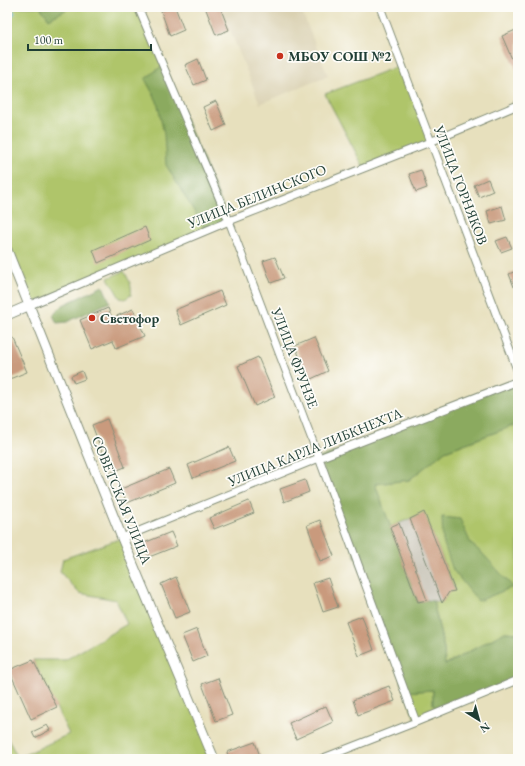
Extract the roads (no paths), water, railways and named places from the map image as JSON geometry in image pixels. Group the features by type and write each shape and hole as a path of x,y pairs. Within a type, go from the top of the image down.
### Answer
{"street":[{"name":"УЛИЦА ФРУНЗЕ","path":"138,7 229,221 319,458 416,722"},
{"name":"УЛИЦА ГОРНЯКОВ","path":"380,7 518,372"},
{"name":"УЛИЦА БЕЛИНСКОГО","path":"7,315 229,221 430,142 518,105"},
{"name":"СОВЕТСКАЯ УЛИЦА","path":"7,250 122,538 214,759"},
{"name":"УЛИЦА КАРЛА ЛИБКНЕХТА","path":"122,538 319,458 518,381"},
{"path":"321,759 518,680"}],"waterway":[{"path":"7,21 14,13 10,7"}],"place":[{"name":"МБОУ СОШ №2","path":"280,56"},
{"name":"Светофор","path":"92,318"}]}
